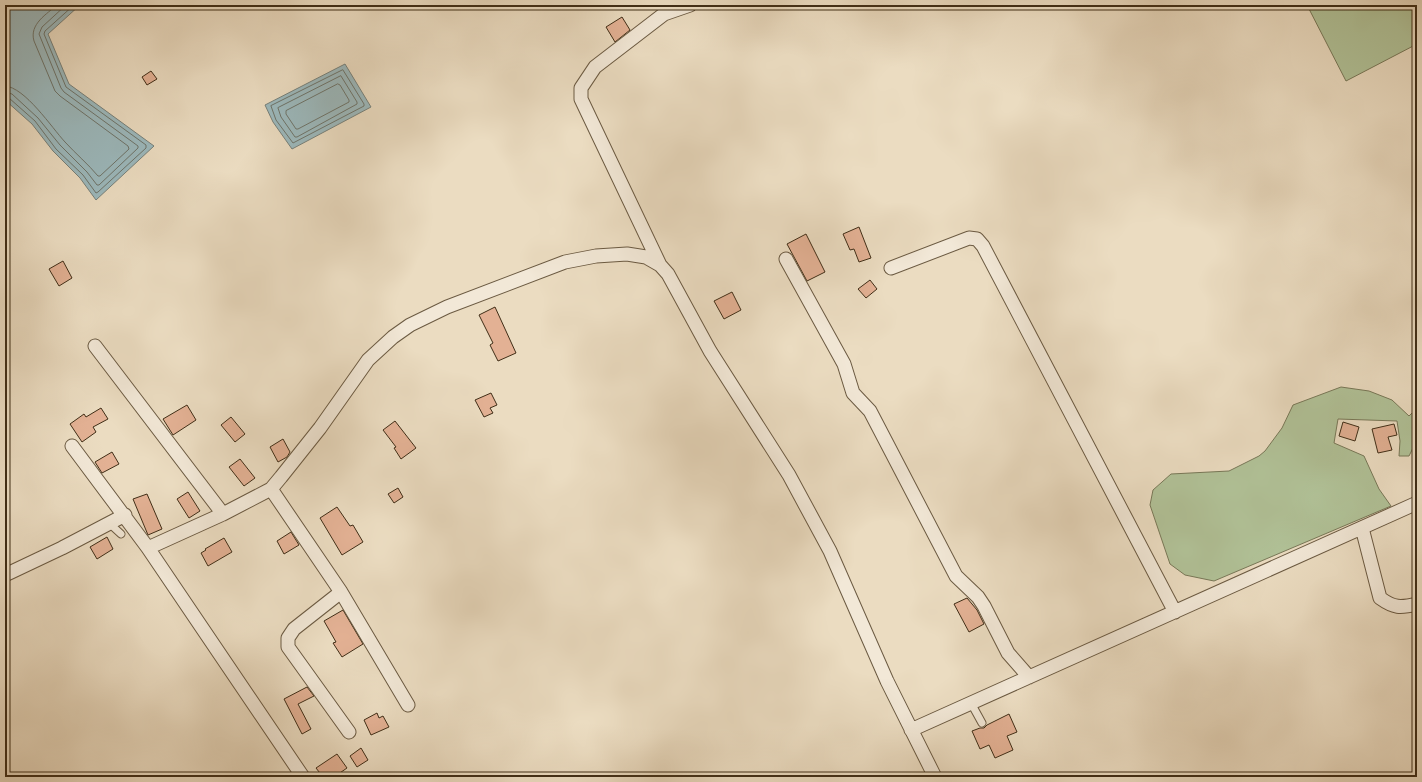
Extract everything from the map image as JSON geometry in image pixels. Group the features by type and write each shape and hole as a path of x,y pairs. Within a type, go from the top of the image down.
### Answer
{"street":[{"path":"690,5 664,14 595,67 581,88 581,99 660,265 668,274 710,351 790,475 830,551 887,680 935,777"},
{"path":"891,268 969,238 977,239 983,246 1175,612"},
{"path":"148,548 223,514 271,488 320,428 368,360 393,337 410,325 447,307 565,262 596,256 627,254 646,257 660,265"},
{"path":"786,258 844,364 853,393 870,411 956,576 978,597 1008,653 1029,677"},
{"path":"95,346 223,514"},
{"path":"72,446 125,515 304,777"},
{"path":"271,488 341,592 408,705"},
{"path":"911,730 1417,503"},
{"path":"5,575 62,548 125,515"},
{"path":"1362,528 1380,598 1391,605 1403,607 1417,604"},
{"path":"341,592 294,629 288,638 288,647 348,732"}],"lane":[{"path":"109,523 121,534"},
{"path":"971,703 982,723"}],"green space":[{"path":"1307,5 1417,5 1417,44 1346,81"},
{"path":"1341,387 1369,391 1392,400 1409,416 1417,408 1417,440 1409,456 1399,456 1400,441 1397,421 1338,419 1334,443 1364,456 1379,489 1391,506 1214,581 1185,575 1170,564 1150,505 1153,490 1171,474 1229,471 1259,456 1265,451 1282,428 1293,405"}],"water":[{"path":"5,5 80,5 48,34 69,84 154,146 96,200 80,178 53,151 32,124 5,100"},
{"path":"345,64 371,107 292,149 273,122 265,105"}],"building":[{"path":"622,17 630,30 615,42 606,27"},
{"path":"151,71 157,79 147,85 142,77"},
{"path":"859,227 871,258 859,262 854,249 850,250 843,234"},
{"path":"806,234 825,272 807,281 787,244"},
{"path":"63,261 72,278 59,286 49,269"},
{"path":"870,280 877,289 866,298 858,289"},
{"path":"732,292 741,310 724,319 714,301"},
{"path":"495,307 516,353 498,361 490,345 493,343 479,315"},
{"path":"491,393 497,405 490,408 493,413 484,417 475,400"},
{"path":"187,405 196,420 173,435 163,419"},
{"path":"101,408 108,419 93,427 96,432 82,442 70,424 84,414 86,417"},
{"path":"231,417 245,434 235,442 221,425"},
{"path":"395,421 416,448 401,459 394,448 396,447 383,430"},
{"path":"1343,422 1359,427 1355,441 1339,436"},
{"path":"1394,424 1397,435 1388,437 1392,450 1378,453 1372,429"},
{"path":"283,439 290,452 287,457 278,462 270,447"},
{"path":"112,452 119,464 102,473 95,462"},
{"path":"240,459 255,478 244,486 229,467"},
{"path":"398,488 403,497 394,503 388,494"},
{"path":"188,492 200,511 189,518 177,499"},
{"path":"147,494 162,529 148,535 133,499"},
{"path":"337,507 350,526 353,525 363,542 342,555 320,518"},
{"path":"291,532 299,545 284,554 277,541"},
{"path":"107,537 113,549 97,559 90,547"},
{"path":"224,538 232,552 208,566 201,553"},
{"path":"967,598 977,610 984,624 969,632 954,604"},
{"path":"343,610 363,644 342,657 333,643 336,642 324,621"},
{"path":"307,687 314,696 298,704 311,729 302,734 284,699"},
{"path":"377,713 379,718 383,716 389,727 371,735 364,720"},
{"path":"1009,714 1017,732 1007,736 1013,750 995,758 989,745 980,749 972,731 984,728"},
{"path":"361,748 368,760 357,767 350,756"},
{"path":"337,754 347,768 334,777 323,777 316,768"}]}
